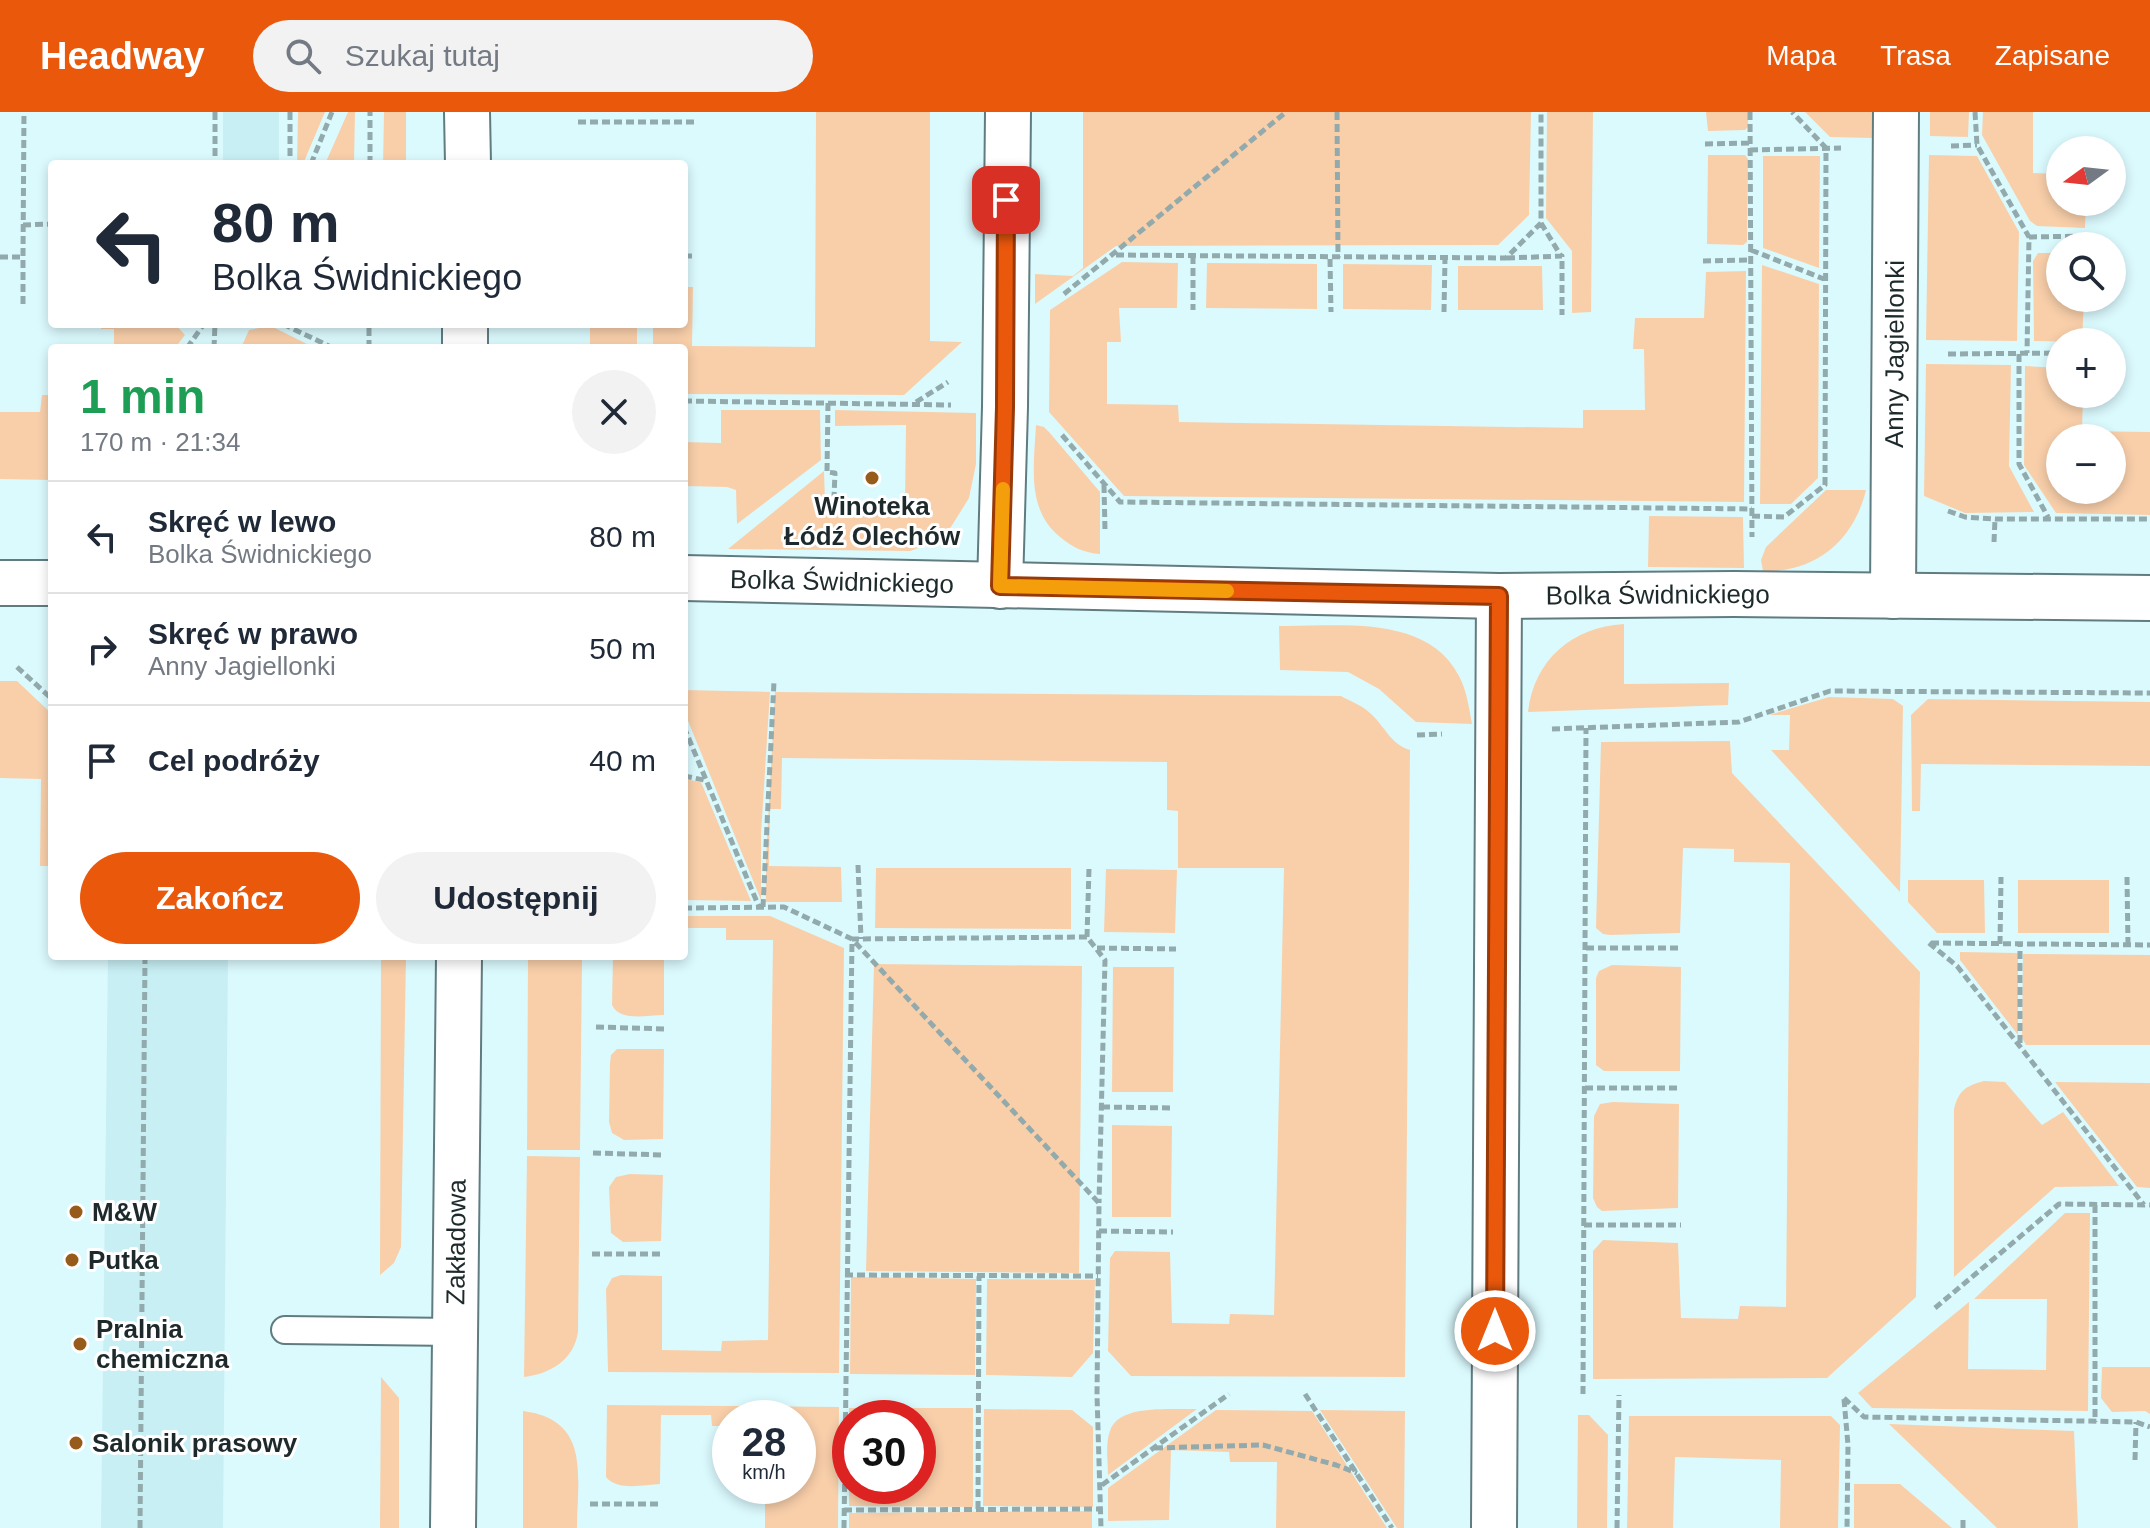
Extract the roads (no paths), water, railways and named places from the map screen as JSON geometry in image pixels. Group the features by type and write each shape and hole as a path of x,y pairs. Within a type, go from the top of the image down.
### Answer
{"street":[{"path":"467,112 468,160"},
{"path":"1000,586 1008,112"},
{"name":"Anny Jagiellonki","path":"1893,596 1896,130"},
{"name":"Bolka Świdnickiego","path":"688,578 1499,596 1752,594 2150,598"},
{"path":"0,583 48,583"},
{"path":"1494,1528 1499,596"},
{"name":"Zakładowa","path":"453,1528 459,960"}],"lane":[{"path":"285,1330 455,1332"}],"place":[{"name":"Winoteka Łódź Olechów","path":"872,478"},
{"name":"M&W","path":"76,1212"},
{"name":"Putka","path":"72,1260"},
{"name":"Pralnia chemiczna","path":"80,1344"},
{"name":"Salonik prasowy","path":"76,1443"}]}
